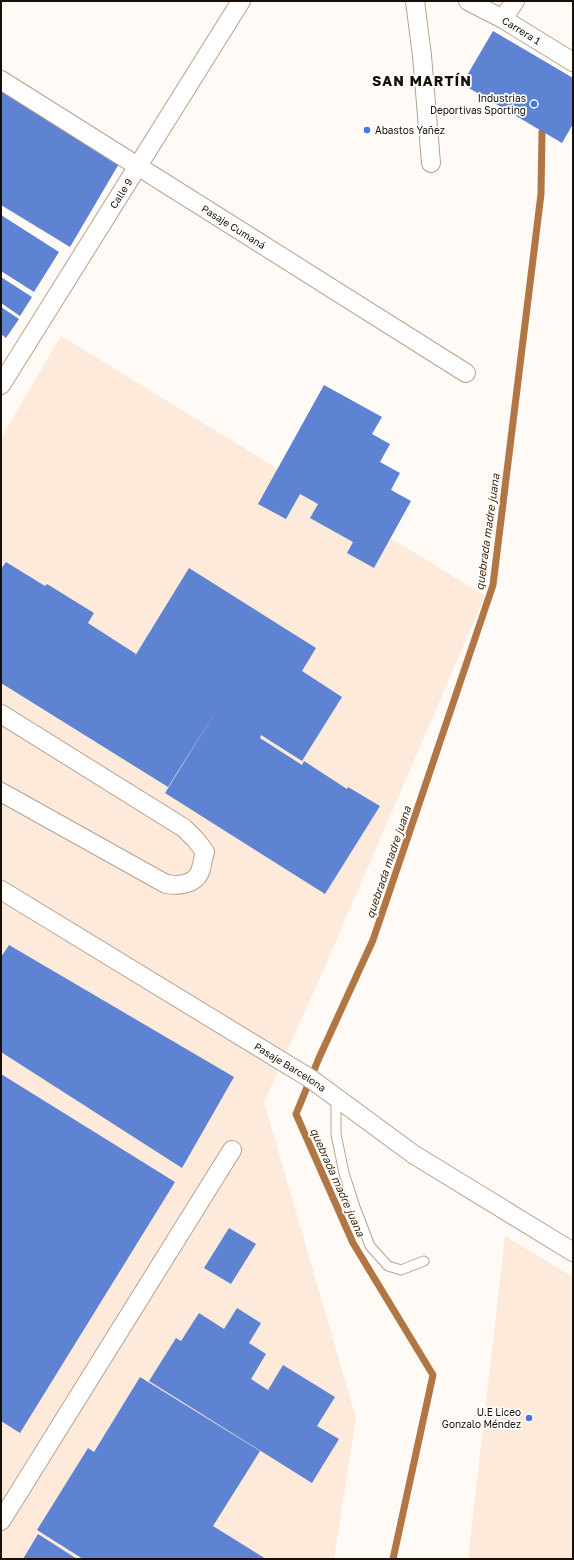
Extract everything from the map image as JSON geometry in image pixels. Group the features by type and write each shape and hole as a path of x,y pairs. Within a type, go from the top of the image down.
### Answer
{"street":[{"name":"Calle 9","path":"1,385 241,1"},
{"path":"414,1 422,56 431,163"},
{"name":"Carrera 1","path":"468,1 503,19 573,62"},
{"path":"503,19 515,1"},
{"name":"Pasaje Cumaná","path":"1,80 466,373"},
{"path":"1,714 184,828 196,840 204,852 200,873 189,882 178,886 166,884 1,792"},
{"name":"Pasaje Barcelona","path":"1,890 305,1075 413,1154 573,1252"},
{"path":"1,1521 232,1150"}],"lane":[{"path":"336,1098 336,1134 344,1173 370,1246 388,1266 401,1270 424,1261"}],"shaded area":[{"path":"61,336 485,596 320,978 264,1102 356,1418 334,1559 1,1559 1,438"},
{"name":"U.E Liceo Gonzalo Méndez","path":"505,1236 573,1277 573,1559 468,1559"}],"building":[{"name":"Industrias Deportivas Sporting","path":"493,31 573,78 573,124 562,143 462,84"},
{"path":"1,90 120,162 70,247 1,205"},
{"path":"1,215 59,252 34,292 1,271"},
{"path":"1,277 32,297 20,316 1,303"},
{"path":"1,307 19,319 6,338 1,334"},
{"path":"324,385 382,417 372,434 390,444 380,462 400,473 391,490 411,501 374,568 347,553 353,542 310,518 318,504 300,494 286,519 258,504"},
{"path":"6,562 45,586 47,584 94,613 88,623 136,654 135,656 189,568 316,648 302,671 342,697 302,761 261,735 260,738 302,765 304,761 347,789 348,787 380,806 325,894 165,793 218,708 168,787 1,683 1,569"},
{"path":"9,945 234,1077 182,1168 1,1052 1,957"},
{"path":"1,1074 175,1182 20,1433 1,1421"},
{"path":"229,1228 256,1244 231,1284 204,1268"},
{"path":"237,1308 261,1323 249,1343 266,1354 251,1379 268,1390 283,1365 335,1397 317,1426 339,1439 312,1483 149,1381 176,1338 181,1341 199,1313 224,1329"},
{"path":"140,1377 260,1451 213,1526 266,1559 83,1559 37,1530 88,1448 94,1452"},
{"path":"38,1534 77,1559 23,1559"}],"waterway":[{"name":"quebrada madre juana","path":"393,1559 433,1375 353,1243 296,1114 319,1058 373,940 493,585 541,194 542,132"}],"place":[{"name":"Industrias Deportivas Sporting","path":"534,104"},
{"name":"Abastos Yañez","path":"367,130"},
{"name":"U.E Liceo Gonzalo Méndez","path":"529,1418"}],"district":[{"name":"SAN MARTÍN","path":"422,80"}]}
